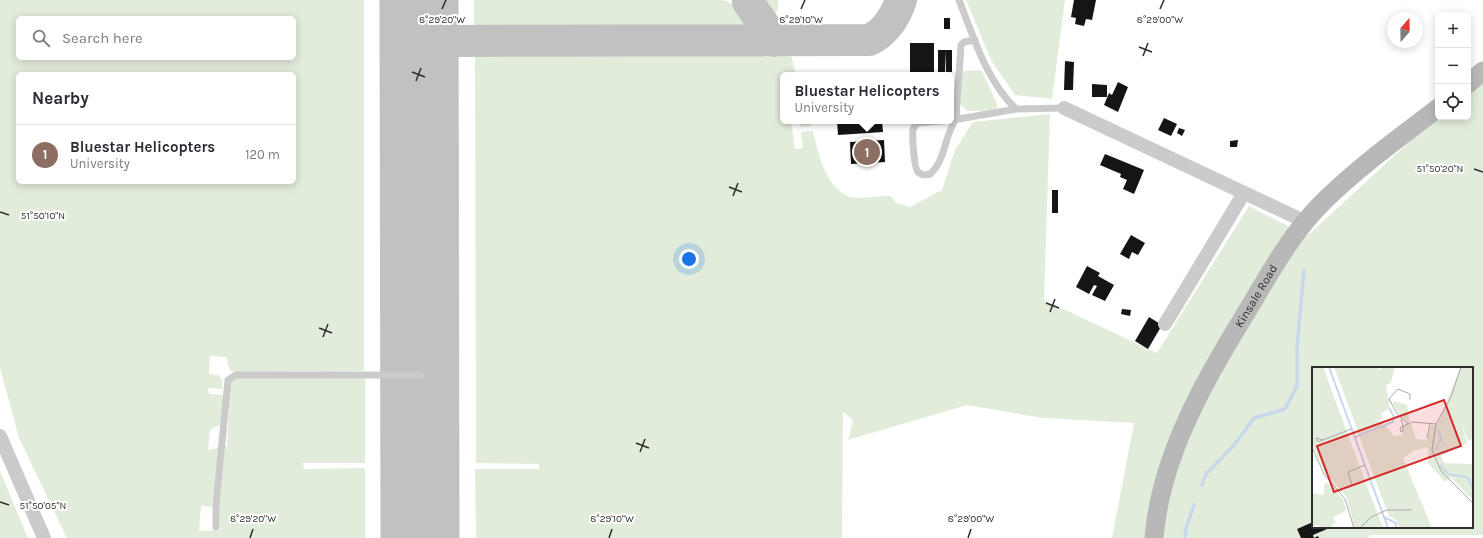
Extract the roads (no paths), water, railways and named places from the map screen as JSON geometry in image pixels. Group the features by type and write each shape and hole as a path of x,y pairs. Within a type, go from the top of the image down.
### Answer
{"main road":[{"path":"1471,81 1483,71"},
{"name":"Kinsale Road","path":"1154,538 1158,505 1164,479 1182,431 1232,334 1282,254 1325,200 1435,110"}],"street":[{"path":"1064,108 1306,222"},
{"path":"1165,324 1244,193"},
{"path":"0,436 44,538"}],"lane":[{"path":"959,0 985,65 1000,91 1016,109"},
{"path":"975,40 964,42 959,50 954,120 1016,109 1064,108"},
{"path":"916,124 913,128 915,168 919,173 924,175 930,174 939,163 952,124"},
{"path":"216,527 216,504 228,380 236,375 420,375"}],"waterway":[{"path":"1202,485 1206,474 1234,445 1254,418 1285,409 1297,386 1297,347 1304,271"},
{"path":"1185,538 1186,528 1194,505"}],"place":[{"name":"Bluestar Helicopters","path":"867,152"}]}
